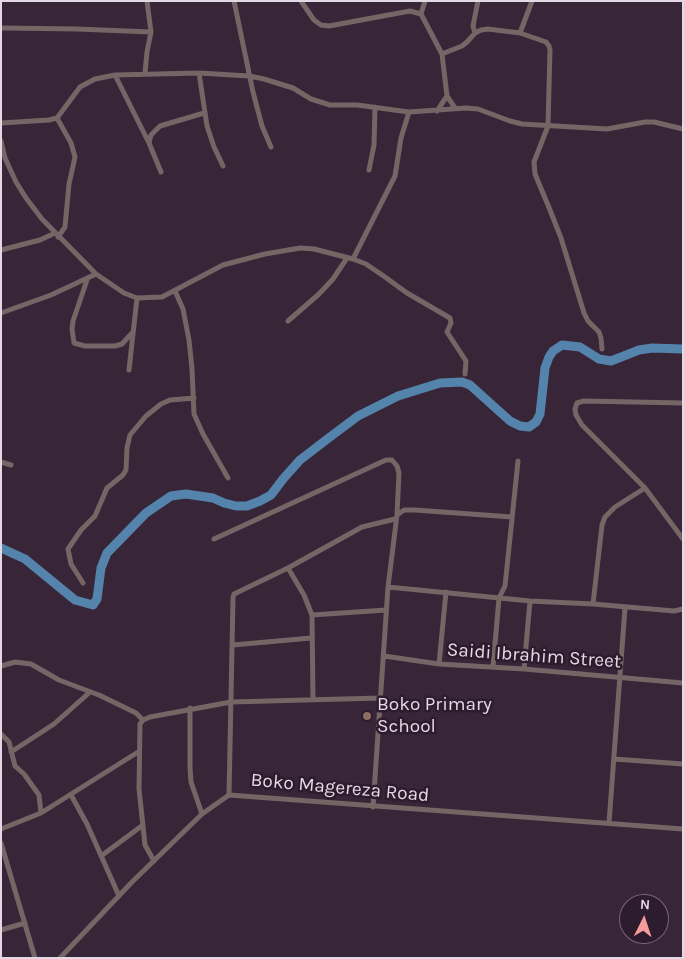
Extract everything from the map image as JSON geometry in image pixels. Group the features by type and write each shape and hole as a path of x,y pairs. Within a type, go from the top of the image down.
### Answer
{"street":[{"path":"145,73 151,32 147,1"},
{"path":"234,1 257,110 271,147"},
{"path":"301,1 314,20 321,25 329,26 410,11 421,14"},
{"path":"425,1 421,14 442,54 447,96 455,108"},
{"path":"475,32 473,26 478,1"},
{"path":"520,33 532,1"},
{"path":"1,28 77,28 151,32"},
{"path":"442,54 452,51 467,42 475,32 488,29 520,33 546,42 550,50 548,126 534,162 535,174 560,238 584,313 588,321 599,332 602,349"},
{"path":"1,123 57,118 83,84 95,79 115,75 145,73 199,73 249,76 293,88 321,103 375,107 409,112 455,108 478,109 522,124 548,126 607,128 654,122 683,129"},
{"path":"199,73 204,113 214,146 223,166"},
{"path":"115,75 149,143 161,172"},
{"path":"437,111 447,96"},
{"path":"369,170 374,145 375,107"},
{"path":"353,259 395,176 401,138 409,112"},
{"path":"149,143 151,135 160,126 204,113"},
{"path":"1,250 56,235 65,228 69,184 75,157 71,143 57,118"},
{"path":"1,141 5,158 26,198 56,235 96,274 124,293 137,298 162,297 223,265 265,254 314,249 353,259 379,272 406,293 450,318 451,324 447,332 466,360 465,374"},
{"path":"288,320 319,294 333,279 347,258"},
{"path":"1,313 87,280 96,274"},
{"path":"87,280 73,321 74,342 85,346 115,346 122,344 133,332"},
{"path":"175,291 183,308 189,340 194,414 228,478"},
{"path":"129,370 137,298"},
{"path":"83,583 71,564 68,549 81,530 95,516 107,488 123,475 126,470 127,448 130,435 146,416 161,404 170,400 194,398"},
{"path":"683,403 592,400 577,403 575,409 582,425 645,488 683,539"},
{"path":"214,539 386,460 392,460 398,466 396,517 386,610 373,807"},
{"path":"493,667 499,598 505,586 518,461"},
{"path":"1,462 11,465"},
{"path":"593,604 602,526 605,517 616,506 645,488"},
{"path":"228,795 234,594 288,568 362,527 388,522 404,510 512,517"},
{"path":"388,522 394,526"},
{"path":"288,568 304,595 312,615 313,699"},
{"path":"388,587 530,601 674,611 683,609"},
{"path":"439,664 446,592"},
{"path":"524,669 530,601"},
{"path":"609,823 619,677 626,608"},
{"path":"312,615 386,610"},
{"path":"233,645 311,638"},
{"name":"Saidi Ibrahim Street","path":"384,656 439,664 524,669 683,683"},
{"path":"1,666 15,662 31,664 59,680 136,713 143,720"},
{"path":"11,752 54,724 90,692"},
{"path":"154,861 145,845 139,789 138,752 140,724 143,720 190,708 231,702 380,698"},
{"path":"190,708 190,768 195,797 202,814"},
{"path":"1,734 9,742 15,766 24,774 39,795 41,813"},
{"path":"1,830 41,813 138,752"},
{"path":"614,759 683,764"},
{"path":"71,795 119,896"},
{"name":"Boko Magereza Road","path":"60,958 119,896 202,814 228,795 683,829"},
{"path":"101,856 142,825"},
{"path":"1,842 35,958"},
{"path":"1,930 25,923"}],"waterway":[{"path":"1,548 25,559 75,600 93,605 97,599 101,568 107,553 146,513 171,496 186,494 213,498 236,506 247,506 260,501 271,495 300,460 326,440 358,416 398,396 440,383 462,382 470,385 510,421 520,426 529,427 536,422 540,414 545,368 549,357 553,351 562,345 580,347 599,359 611,361 639,350 652,348 683,349"}],"place":[{"name":"Boko Primary School","path":"367,716"}]}
